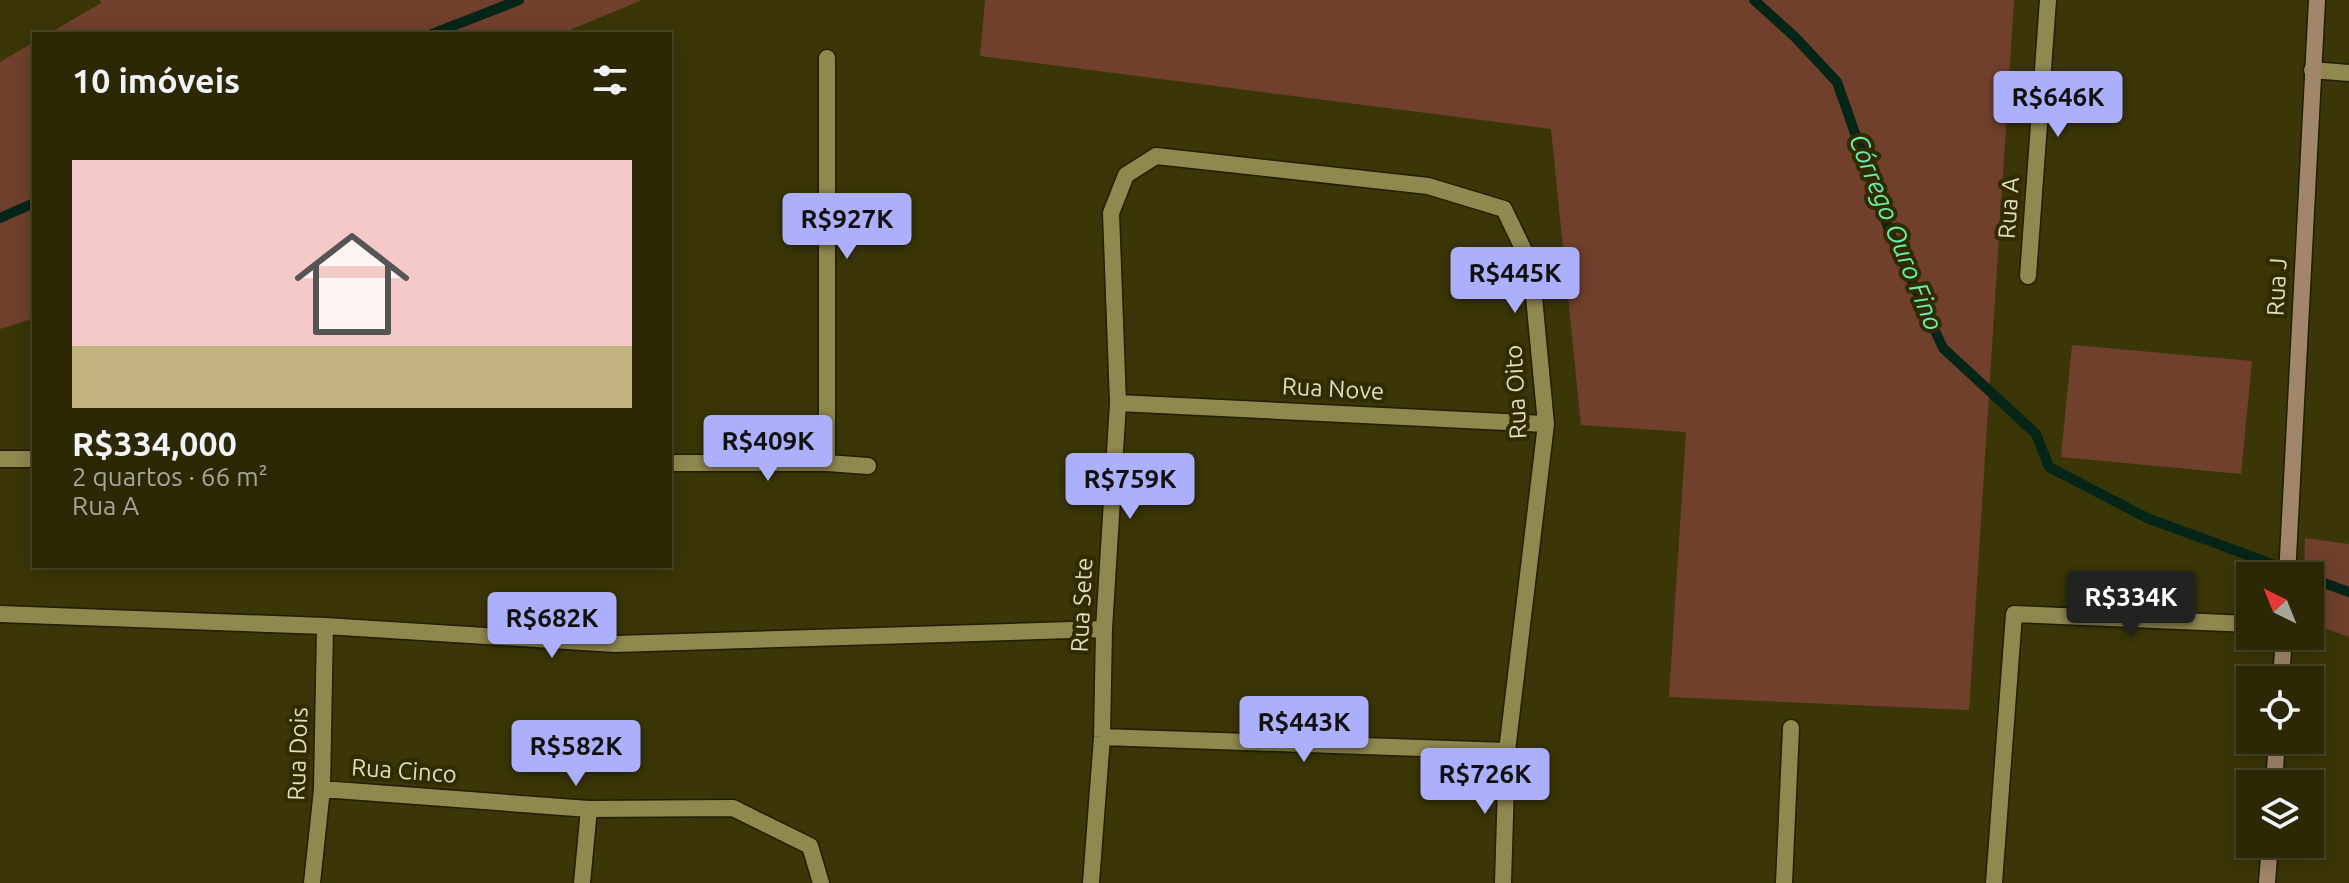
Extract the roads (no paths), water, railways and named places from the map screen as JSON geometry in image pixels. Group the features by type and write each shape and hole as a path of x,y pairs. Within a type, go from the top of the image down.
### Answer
{"main road":[{"name":"Rua J","path":"2288,562 2317,0"},
{"path":"2267,883 2269,858"}],"street":[{"name":"Rua A","path":"2028,276 2048,0"},
{"path":"827,58 827,463"},
{"path":"2312,70 2349,73"},
{"name":"Rua Sete","path":"1091,883 1102,737 1104,629 1118,403 1111,213 1126,175 1156,156"},
{"name":"Rua Oito","path":"1156,156 1428,186 1504,209 1531,265 1546,424 1507,751 1503,883"},
{"name":"Rua Nove","path":"1118,403 1546,424"},
{"path":"0,459 32,459"},
{"path":"672,463 868,466"},
{"path":"0,614 325,626 615,644 1104,629"},
{"path":"1994,883 2014,614 2236,623"},
{"name":"Rua Dois","path":"312,883 322,789 325,626"},
{"path":"1784,883 1791,728"},
{"path":"1102,737 1507,751"},
{"name":"Rua Cinco","path":"322,789 589,809 733,808 810,846 821,883"},
{"path":"582,883 589,809"}],"waterway":[{"name":"Córrego Ouro Fino","path":"437,32 519,0"},
{"name":"Córrego Ouro Fino","path":"1754,0 1795,37 1837,82 1891,236 1943,348 2036,434 2049,467 2147,518 2267,562"},
{"name":"Córrego Ouro Fino","path":"0,218 32,204"},
{"name":"Córrego Ouro Fino","path":"2324,583 2349,592"}]}
